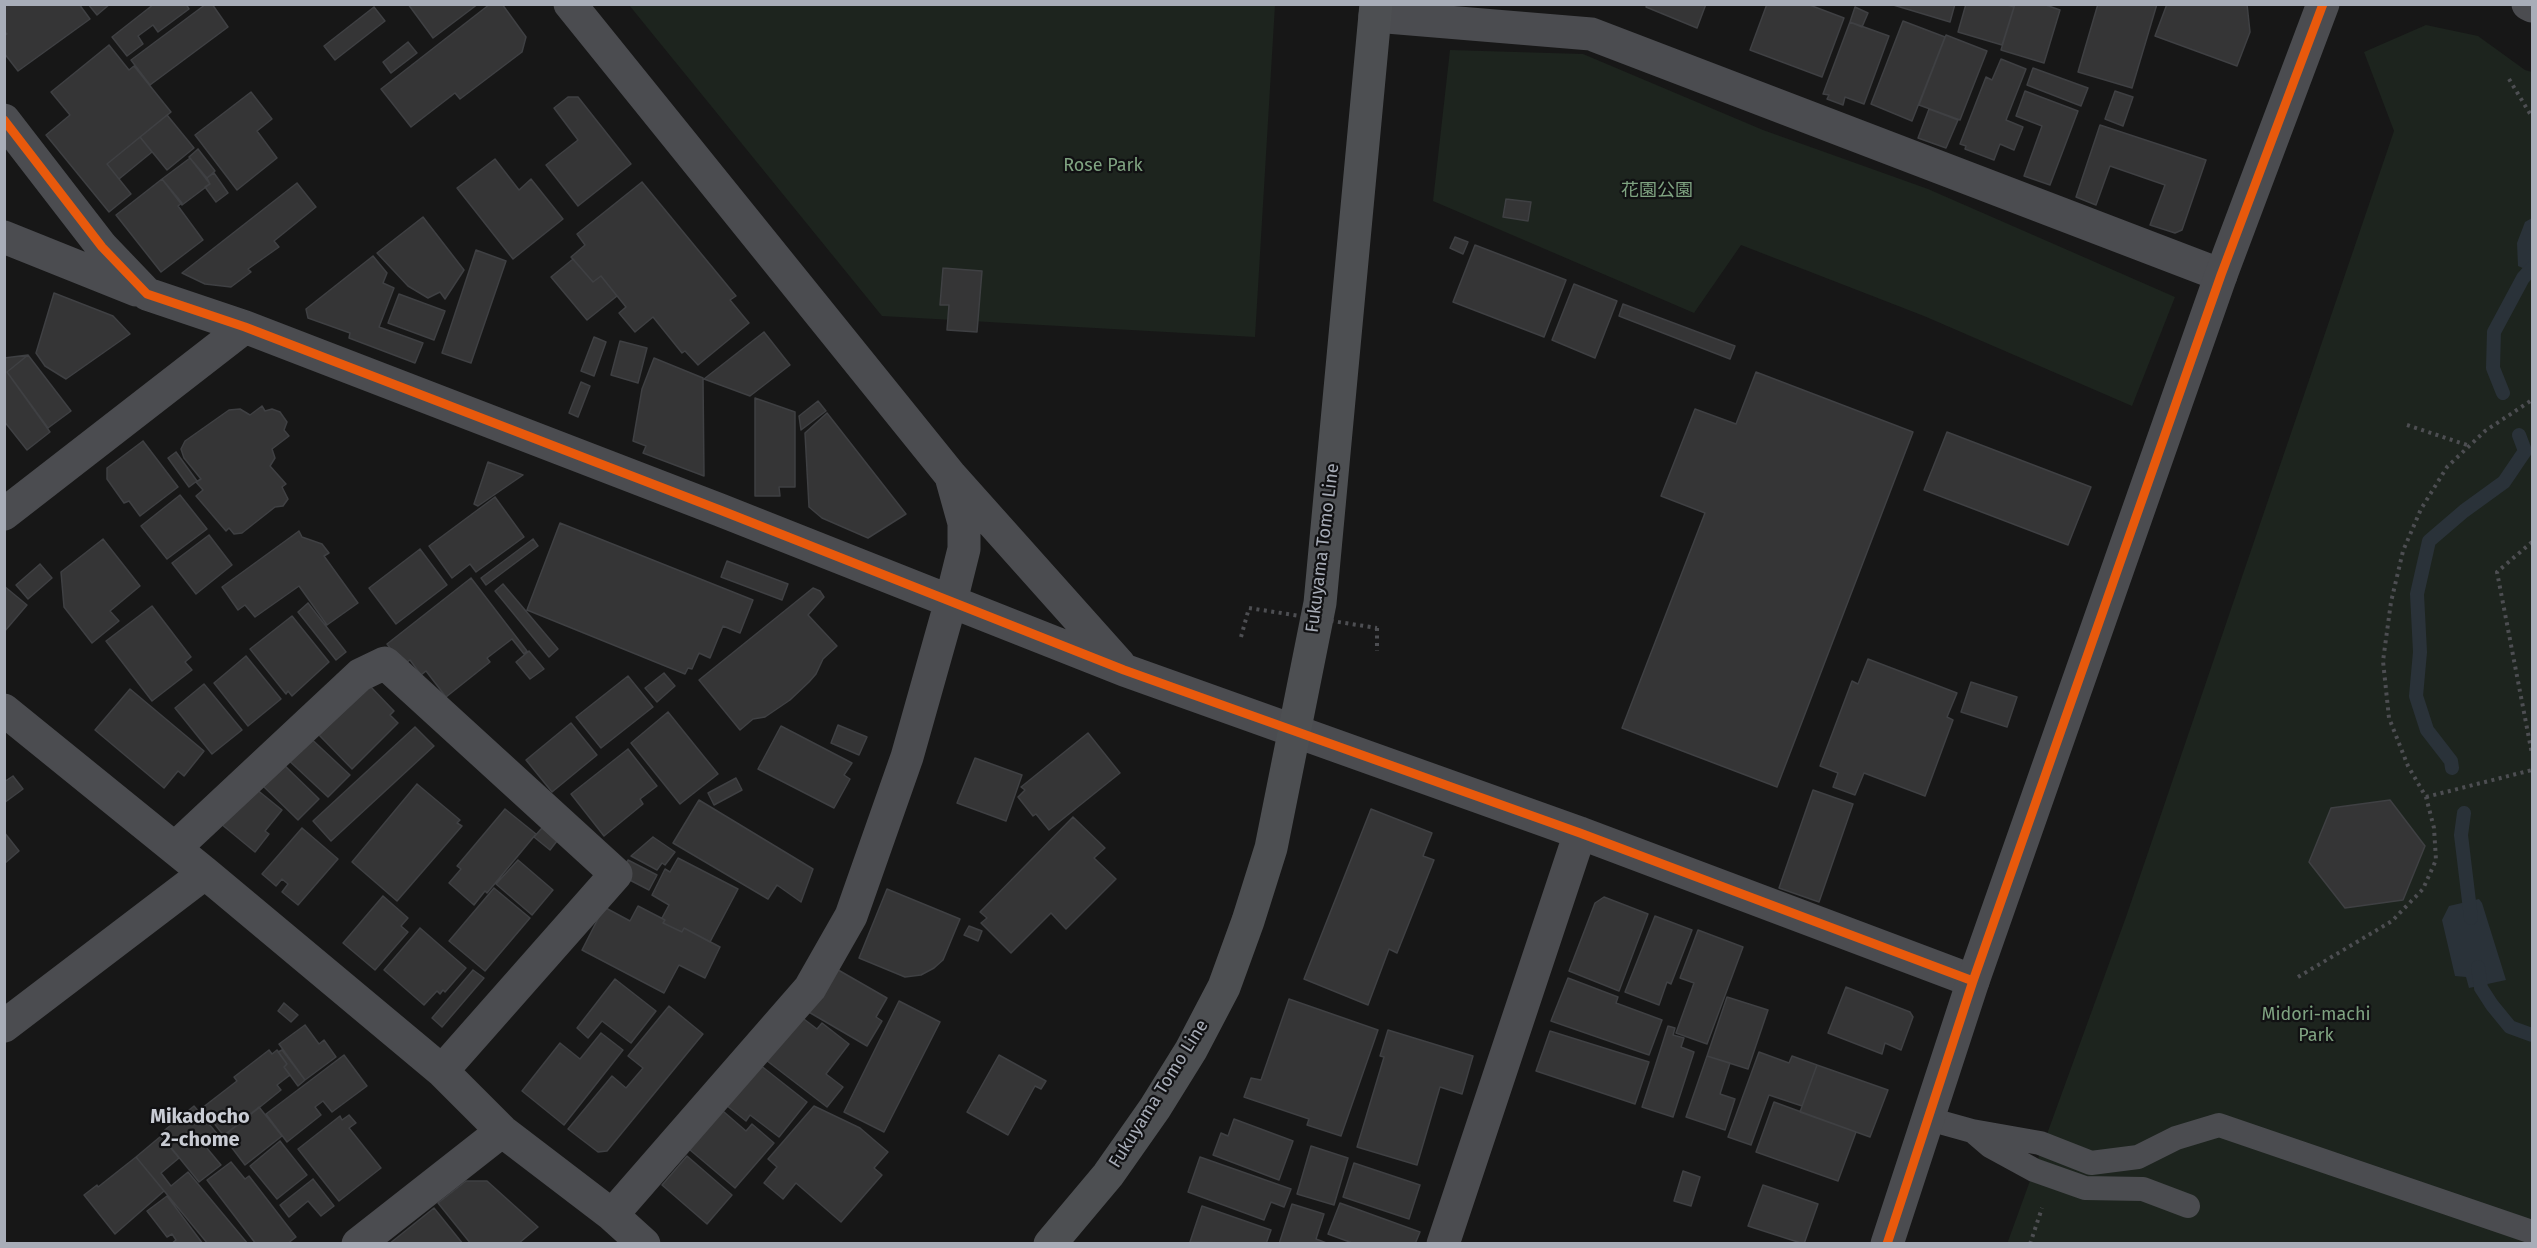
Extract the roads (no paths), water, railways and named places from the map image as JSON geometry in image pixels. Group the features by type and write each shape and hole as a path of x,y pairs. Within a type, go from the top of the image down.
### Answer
{"main road":[{"name":"Fukuyama Tomo Line","path":"1050,1244 1108,1176 1155,1108 1191,1050 1224,987 1271,848 1320,603 1375,10"}],"street":[{"path":"570,4 951,476 1124,669"},
{"path":"1887,1244 1973,981 2221,275 2323,4"},
{"path":"1375,10 1591,34 2221,275"},
{"path":"4,120 102,247 147,294"},
{"path":"4,237 147,294 245,327 1124,669 1580,833 1973,981"},
{"path":"4,514 245,327"},
{"path":"612,1215 810,988 851,916 907,757 964,549 964,523 951,476"},
{"path":"174,848 360,675 385,663 616,874 442,1071"},
{"path":"6,713 205,873 442,1071 502,1131 612,1215 644,1244"},
{"path":"1443,1244 1580,833"},
{"path":"4,1026 205,873"},
{"path":"358,1244 502,1131"}],"lane":[{"path":"1929,1119 1972,1131 2040,1143 2091,1163 2138,1157 2176,1138 2219,1125 2532,1232"},
{"path":"1972,1131 1990,1146 2034,1170 2085,1188 2143,1189 2188,1206"}],"waterway":[{"path":"2503,393 2493,368 2494,332 2523,278 2532,268"},
{"path":"2452,768 2451,761 2427,730 2416,696 2420,652 2417,594 2429,541 2464,511 2504,482 2525,451 2519,435"},
{"path":"2464,813 2461,835 2471,918"},
{"path":"2478,967 2481,988 2492,1005 2510,1027 2532,1035"}],"district":[{"name":"Mikadocho 2-chome","path":"200,1128"}],"park label":[{"name":"Rose Park","path":"1103,166"},
{"name":"花園公園","path":"1657,191"},
{"name":"Midori-machi Park","path":"2316,1025"}]}
